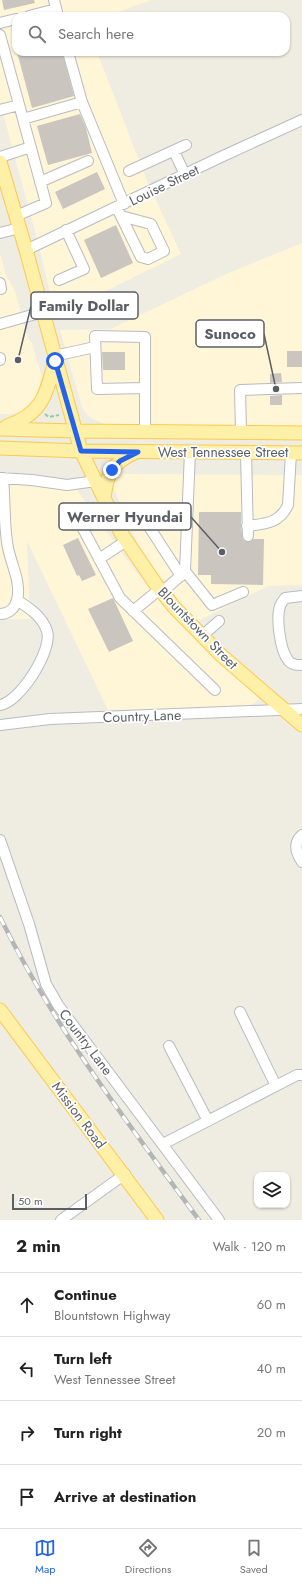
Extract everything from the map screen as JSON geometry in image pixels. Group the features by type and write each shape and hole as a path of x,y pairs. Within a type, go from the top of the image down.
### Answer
{"main road":[{"name":"Blountstown Street","path":"0,162 26,250 81,451 120,533 174,607 222,656 302,725"},
{"path":"0,428 21,421 31,415 37,408 46,393 55,358"},
{"name":"West Tennessee Street","path":"0,428 76,431 302,433"},
{"name":"West Tennessee Street","path":"0,448 138,452 297,453"},
{"path":"104,498 107,478 112,470 120,461 138,452"},
{"name":"Mission Road","path":"0,1010 157,1220"}],"street":[{"path":"42,12 56,8"},
{"path":"0,23 12,20"},
{"path":"0,35 3,55 19,105 46,203 0,233"},
{"path":"69,56 82,102 121,210 141,257 148,259 164,251 151,224 121,210"},
{"path":"23,119 82,102"},
{"path":"0,110 19,105"},
{"name":"Louise Street","path":"26,250 66,230 121,210 185,175 302,120"},
{"path":"129,171 186,145"},
{"path":"0,156 31,147"},
{"path":"174,150 185,175"},
{"path":"40,182 88,161"},
{"path":"60,280 84,269 66,230"},
{"path":"0,324 43,312"},
{"path":"145,388 97,389 95,336 145,337 145,388 145,432"},
{"path":"55,358 95,347"},
{"path":"241,432 240,390 302,388"},
{"path":"133,611 183,573 190,452"},
{"path":"246,453 248,531 271,523 285,511 288,505 297,453"},
{"path":"0,614 5,614 12,610 17,600 18,589 7,543 2,478 32,480 67,485 96,481"},
{"path":"74,512 120,598 215,690"},
{"path":"187,513 156,514 146,522 183,573 212,605 243,592"},
{"path":"99,559 126,541"},
{"path":"302,596 285,598 280,604 278,613 280,639 288,661 295,665 302,664"},
{"path":"0,705 10,701 25,685 35,671 47,645 47,631 41,620 31,609 17,600"},
{"path":"202,636 219,621"},
{"name":"Country Lane","path":"0,725 50,719 302,709"},
{"path":"302,835 296,843 296,851 302,862"},
{"name":"Country Lane","path":"0,840 30,924 46,984 58,1004 219,1220"},
{"path":"240,1012 276,1086"},
{"path":"169,1046 208,1121"},
{"path":"163,1144 297,1075 302,1075"},
{"path":"61,1220 124,1174"}],"path":[{"path":"43,412 49,417 60,415"}],"shaded area":[{"path":"0,0 152,0 118,12 12,12 12,56 99,56 149,186 37,239 0,102"},
{"path":"154,196 181,254 55,316 40,250"},
{"path":"302,243 302,426 218,427 160,424 105,424 87,415 82,407 60,330 111,329 226,274"},
{"path":"0,253 6,275 15,291 28,338 32,343 42,377 40,388 32,404 23,412 18,414 0,414"},
{"path":"118,471 124,474 302,475 302,585 268,586 196,622 172,595 138,544 112,485"},
{"path":"0,482 23,483 77,490 133,568 172,615 260,699 248,707 108,710 27,541 30,619 0,619"}],"building":[{"path":"2,0 34,0 35,3 4,10"},
{"path":"18,56 63,56 74,96 32,108"},
{"path":"80,114 86,128 92,153 48,165 37,126"},
{"path":"97,172 105,189 63,209 55,192"},
{"path":"116,225 133,263 101,278 84,240"},
{"path":"287,351 302,351 302,367 287,367"},
{"path":"102,352 125,352 125,370 103,370"},
{"path":"281,373 282,382 270,383 270,374"},
{"path":"282,395 282,405 270,405 270,396"},
{"path":"199,512 241,512 243,540 248,542 254,539 264,539 263,585 211,584 211,575 198,575"},
{"path":"78,538 96,575 82,581 79,575 77,576 63,545"},
{"path":"113,598 133,641 109,652 88,609"}],"railway":[{"path":"0,917 43,997 67,1035 118,1110 199,1220"}],"place":[{"name":"Family Dollar","path":"18,360"},
{"name":"Sunoco","path":"276,389"},
{"name":"Werner Hyundai","path":"222,552"}],"route":[{"path":"55,361 81,451 138,452 120,461 112,470"}]}
